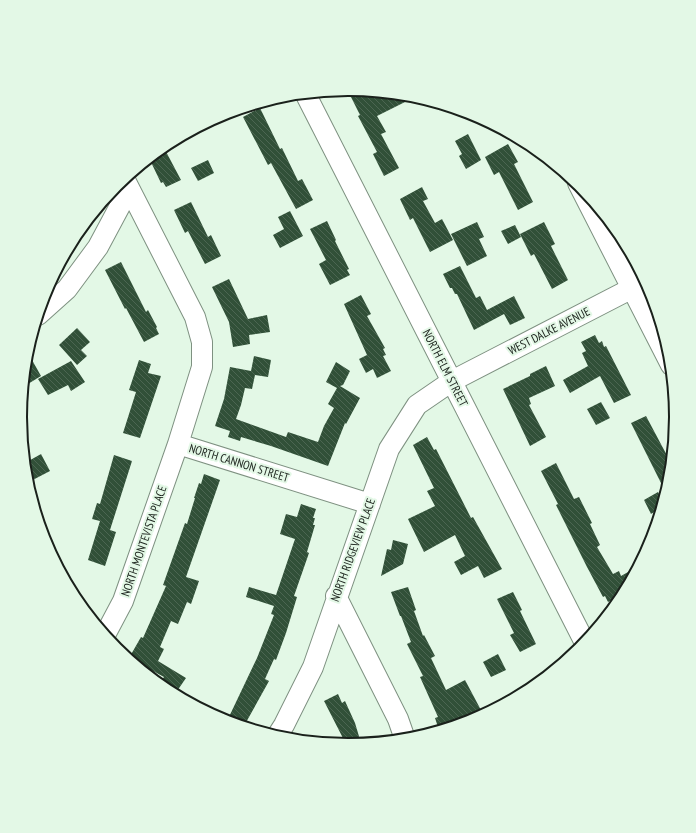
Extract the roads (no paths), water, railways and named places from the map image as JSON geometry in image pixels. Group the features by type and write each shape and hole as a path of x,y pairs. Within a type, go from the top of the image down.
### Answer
{"street":[{"name":"NORTH ELM STREET","path":"307,98 452,380 581,637"},
{"name":"NORTH CANNON STREET","path":"127,184 195,317 202,342 202,367 178,444 370,504"},
{"path":"46,308 68,289 98,247 126,185"},
{"path":"596,213 639,285 657,331"},
{"name":"WEST DALKE AVENUE","path":"452,380 639,285"},
{"name":"NORTH RIDGEVIEW PLACE","path":"281,730 313,666 336,596 389,449 417,405 452,380"},
{"name":"NORTH MONTEVISTA PLACE","path":"108,629 123,601 178,444"},
{"path":"336,596 398,719 403,733"}]}
